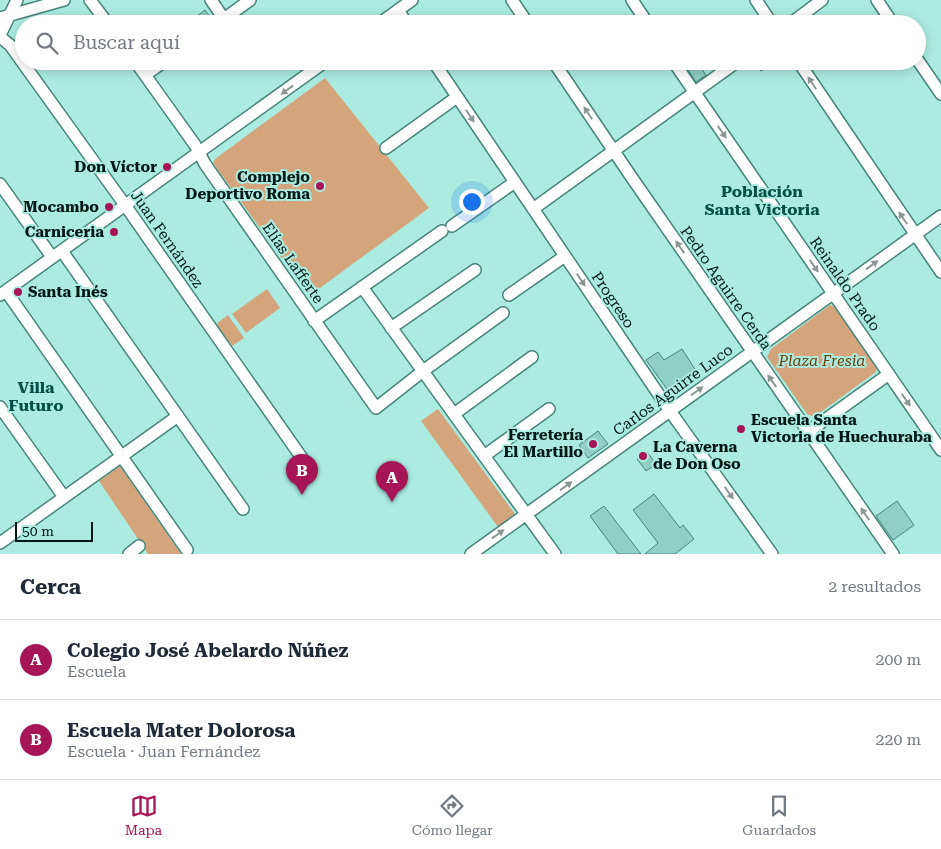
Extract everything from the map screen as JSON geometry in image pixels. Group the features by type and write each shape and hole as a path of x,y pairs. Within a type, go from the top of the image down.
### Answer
{"street":[{"path":"0,36 5,16 17,0"},
{"path":"5,16 64,0"},
{"path":"90,0 101,15"},
{"path":"210,0 217,15"},
{"path":"229,15 250,0"},
{"path":"391,15 412,0"},
{"path":"512,0 522,15"},
{"path":"632,0 642,15"},
{"path":"756,0 766,15"},
{"path":"802,15 822,0"},
{"path":"877,0 887,15"},
{"path":"398,10 401,15"},
{"name":"Juan Fernández","path":"0,36 15,53"},
{"name":"Juan Fernández","path":"27,70 125,205 304,461"},
{"name":"Elías Lafferte","path":"142,70 195,145 205,164 376,408 423,371"},
{"path":"146,75 153,70"},
{"path":"187,550 3,293 313,70"},
{"name":"Progreso","path":"439,70 670,411 772,554"},
{"name":"Pedro Aguirre Cerda","path":"559,70 613,151 893,554"},
{"name":"Reinaldo Prado","path":"679,70 941,450"},
{"path":"533,209 725,70"},
{"path":"804,70 941,272"},
{"path":"925,70 941,94"},
{"path":"386,148 457,97"},
{"path":"314,321 515,182"},
{"path":"0,184 57,254 178,416 243,509"},
{"name":"Carlos Aguirre Luco","path":"471,554 941,216"},
{"path":"509,295 565,256"},
{"path":"391,328 475,270"},
{"path":"362,287 555,554"},
{"path":"423,371 503,313"},
{"path":"454,414 532,357"},
{"path":"808,432 889,374"},
{"path":"0,407 64,497"},
{"path":"484,456 549,409"},
{"path":"2,537 64,497 178,416"},
{"path":"129,554 139,546"}],"green space":[{"name":"Complejo Deportivo Roma","path":"325,78 429,208 309,296 213,163 215,159"},
{"path":"267,289 280,308 246,333 232,314"},
{"name":"Plaza Fresia","path":"830,305 837,308 878,365 876,372 814,417 807,414 767,357 771,349"},
{"path":"228,315 244,338 232,346 216,324"},
{"path":"438,409 515,514 498,527 421,421"},
{"path":"120,466 181,554 148,554 99,481"}],"building":[{"path":"205,10 209,15 199,15"},
{"path":"688,70 702,70 706,75 696,82"},
{"path":"682,349 700,377 672,396 646,360 658,352 664,360"},
{"name":"Ferretería El Martillo","path":"598,431 608,444 588,458 579,445"},
{"path":"647,452 656,464 646,471 637,459"},
{"path":"654,494 680,528 683,525 694,539 675,554 645,554 658,543 633,510"},
{"path":"897,501 914,525 893,540 876,516"},
{"path":"604,506 641,554 618,554 590,516"}],"place":[{"name":"Don Víctor","path":"167,167"},
{"name":"Complejo Deportivo Roma","path":"320,186"},
{"name":"Mocambo","path":"109,207"},
{"name":"Carniceria","path":"114,232"},
{"name":"Santa Inés","path":"18,292"},
{"name":"Escuela Santa Victoria de Huechuraba","path":"741,429"},
{"name":"Ferretería El Martillo","path":"593,444"},
{"name":"La Caverna de Don Oso","path":"643,456"},
{"name":"Escuela Mater Dolorosa","path":"302,495"},
{"name":"Colegio José Abelardo Núñez","path":"392,502"}],"district":[{"name":"Población Santa Victoria","path":"762,200"},
{"name":"Villa Futuro","path":"36,396"}]}
